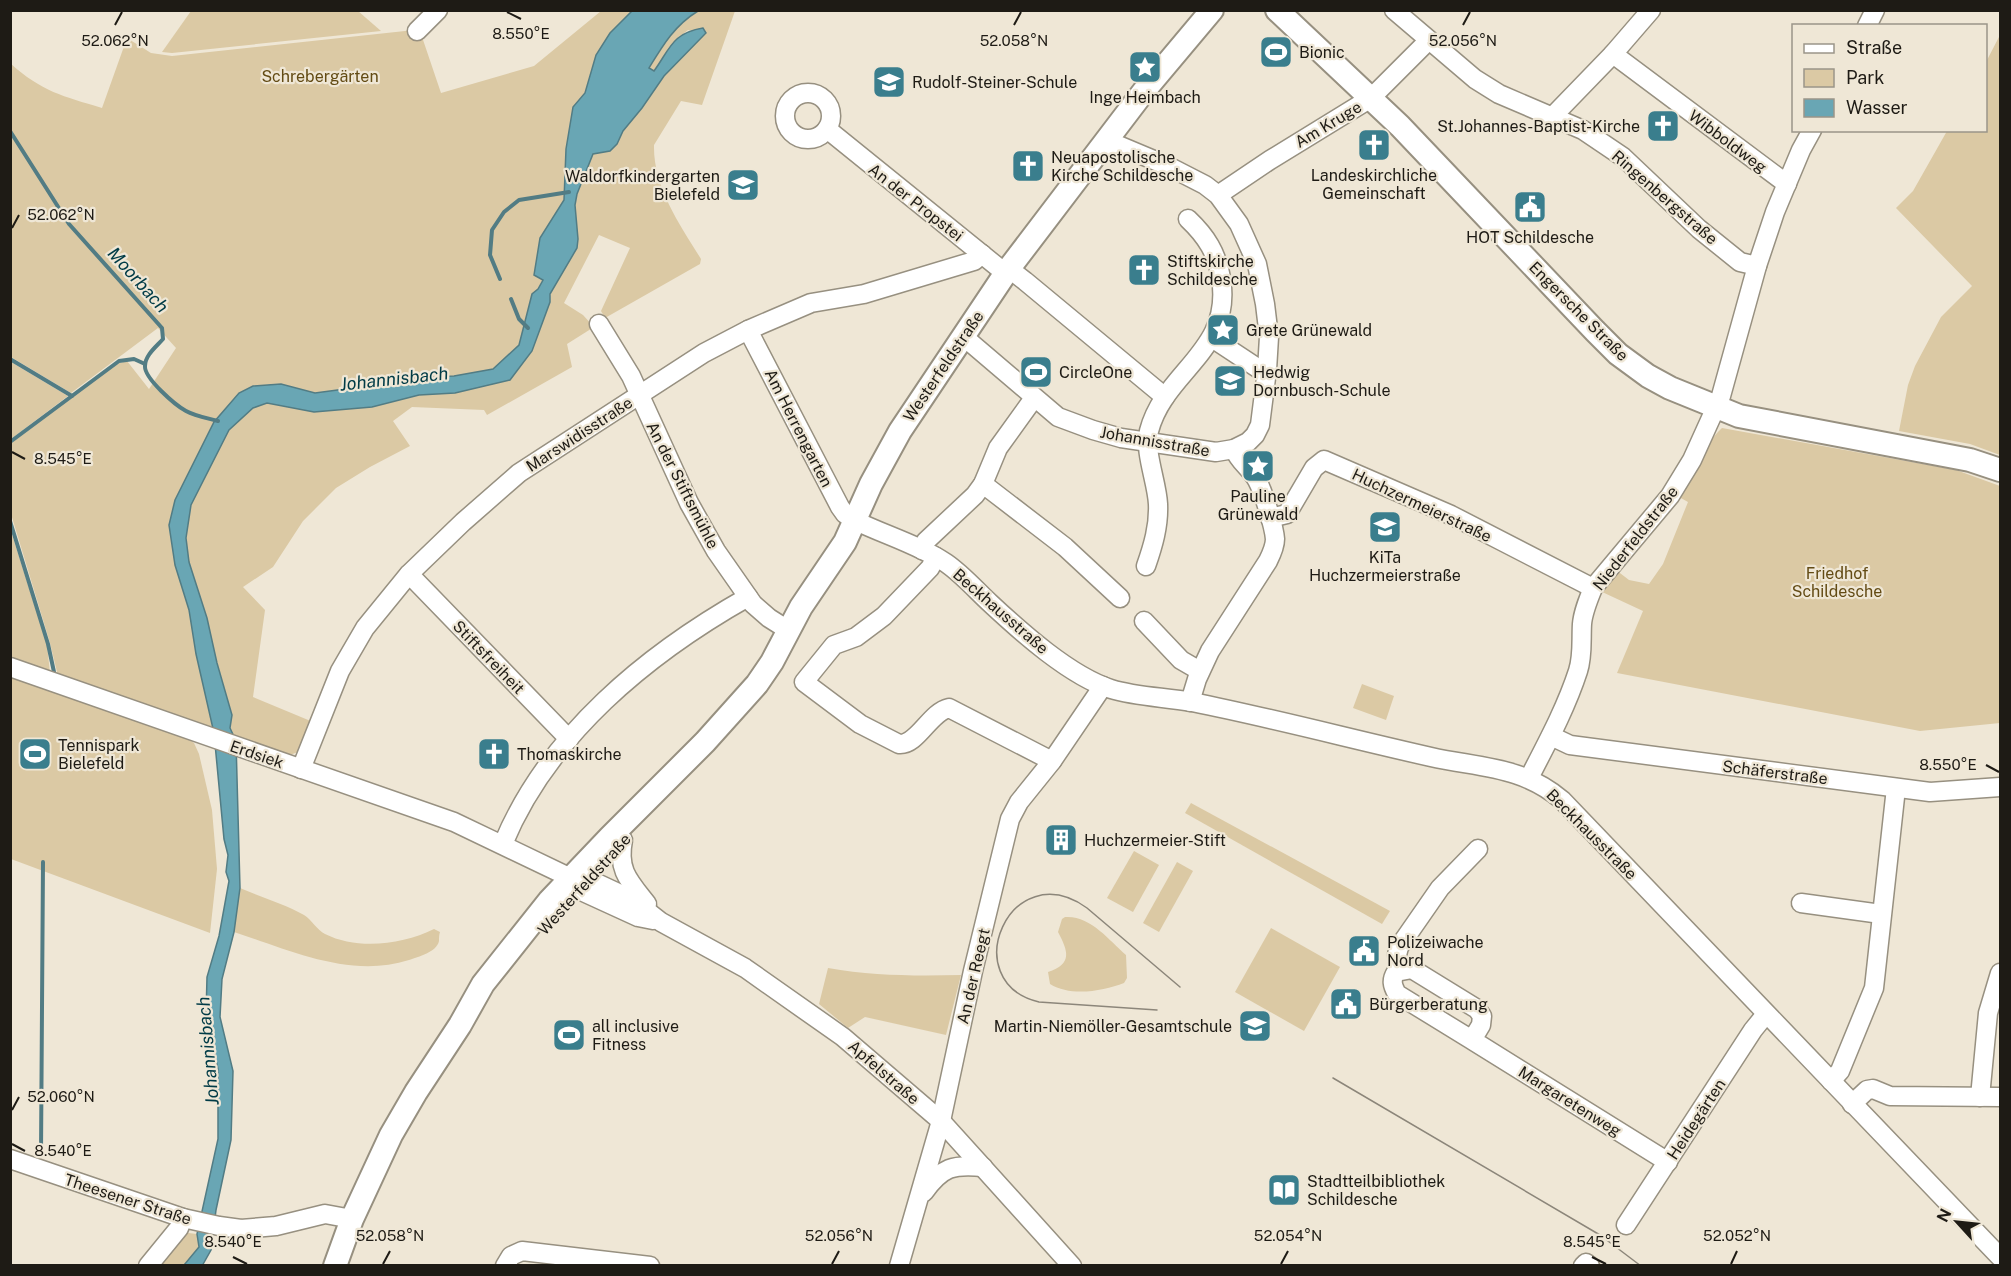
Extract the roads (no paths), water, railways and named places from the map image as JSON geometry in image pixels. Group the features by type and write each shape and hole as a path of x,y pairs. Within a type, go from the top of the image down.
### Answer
{"main road":[{"name":"Westerfeldstraße","path":"335,1266 352,1219 381,1155 404,1113 460,1025 580,882 757,684 772,662 801,607 842,547 856,521 871,484 900,430 1007,271 1164,67 1212,10"},
{"name":"Engersche Straße","path":"1277,10 1400,126 1618,354 1648,375 1670,388 1739,416 1970,460 2001,470"},
{"name":"Westerfeldstraße","path":"580,882 623,840 705,742"}],"street":[{"path":"417,31 438,10"},
{"name":"Ringenbergstraße","path":"1394,10 1475,79 1499,94 1583,130 1623,157 1699,229 1740,262 1757,266"},
{"path":"1552,117 1613,54 1651,10"},
{"path":"1869,24 1875,10"},
{"name":"Am Kruge","path":"1218,195 1371,98 1428,41"},
{"name":"Wibboldweg","path":"1613,54 1786,184"},
{"name":"An der Propstei","path":"827,129 999,268 1016,274 1053,303 1165,397"},
{"name":"Niederfeldstraße","path":"1529,778 1551,736 1579,669 1583,644 1582,623 1586,604 1593,588 1670,496 1692,460 1716,408 1757,266 1786,184 1811,132"},
{"name":"Johannisstraße","path":"964,336 1058,417 1084,427 1121,438 1216,452 1234,449 1248,442 1260,424 1268,369 1269,337 1257,264 1239,224 1218,195 1205,185 1168,166 1106,141"},
{"path":"1146,566 1158,527 1158,502 1148,442 1149,432 1165,397 1212,338 1220,320 1222,300 1220,269 1210,244 1188,219"},
{"name":"Marswidisstraße","path":"301,769 328,697 365,628 409,574 519,473 704,353 748,330 811,303 864,294 974,261 982,254"},
{"name":"An der Stiftsmühle","path":"599,324 631,376 698,520 716,551 759,611 788,630"},
{"name":"Am Herrengarten","path":"748,330 840,507 856,521"},
{"path":"1212,338 1259,369 1268,369"},
{"path":"929,554 926,541 966,504 983,484 998,448 1034,398"},
{"name":"Johannisstraße","path":"1234,449 1237,457 1257,479 1270,518"},
{"name":"Huchzermeierstraße","path":"1270,518 1287,514 1314,468 1324,460 1451,515 1593,588"},
{"path":"983,484 1065,547 1120,598"},
{"path":"1190,702 1200,671 1210,651 1272,554 1275,539 1270,518"},
{"name":"Beckhausstraße","path":"856,521 929,554 956,571 1035,642 1063,663 1103,686 1134,694 1190,702 1451,762 1509,771 1546,787 1562,800 2001,1257"},
{"name":"Beckhausstraße","path":"929,554 930,568 884,616 856,638 834,645 804,682 860,724 900,744 910,742 941,711 949,708 1053,761"},
{"name":"Stiftsfreiheit","path":"409,574 569,739"},
{"path":"503,844 528,794 569,739 630,678 707,622 748,597"},
{"path":"1144,621 1181,660 1200,671"},
{"name":"Erdsiek","path":"10,667 454,822 503,844"},
{"name":"An der Reegt","path":"899,1266 941,1121 1010,819 1019,802 1053,761 1103,686"},
{"name":"Schäferstraße","path":"1551,736 1570,745 1930,792 2001,787"},
{"path":"1831,1081 1840,1071 1874,988 1896,788"},
{"path":"623,840 621,861 623,870 661,922"},
{"name":"Westerfeldstraße","path":"503,844 580,882"},
{"name":"Margaretenweg","path":"1478,849 1440,888 1405,938 1397,955 1401,969 1393,978 1393,986 1397,994 1668,1162"},
{"name":"Apfelstraße","path":"580,882 633,900 661,922 737,964 795,1002 869,1058 941,1121 1072,1266"},
{"path":"1801,903 1881,914"},
{"path":"1401,969 1412,969 1477,1009 1482,1016 1481,1025 1472,1040"},
{"path":"1980,1097 1988,1013 2001,974"},
{"name":"Heidegärten","path":"1626,1225 1753,1030 1766,1014"},
{"path":"1852,1104 1867,1090 1873,1089 1890,1096 2001,1097"},
{"name":"Theesener Straße","path":"10,1160 183,1218 219,1226 241,1229 276,1226 325,1214 352,1219"},
{"name":"An der Reegt","path":"916,1203 935,1177 943,1171 951,1167 983,1167"},
{"path":"148,1266 178,1228 183,1218"},
{"path":"505,1266 511,1256 522,1251 650,1266"},
{"path":"1584,1266 1586,1263 1590,1266"}],"water":[{"path":"632,11 698,11 676,29 665,44 649,68 654,71 678,38 693,30 703,28 706,33 664,76 623,131 617,144 610,151 593,154 575,205 577,248 550,294 550,302 532,351 510,380 455,393 419,395 372,407 314,412 267,403 253,408 229,430 191,505 186,538 189,562 207,618 232,715 230,728 236,741 240,888 234,932 222,979 220,1017 233,1071 231,1140 216,1210 211,1250 202,1266 184,1265 199,1247 197,1234 218,1139 218,1069 206,1016 207,977 219,936 229,881 226,872 228,855 224,839 214,733 196,654 189,610 175,565 169,525 175,500 214,422 239,393 253,386 281,384 315,393 405,378 454,376 493,369 519,345 532,294 543,280 534,275 540,238 564,200 566,149 573,107 585,93 596,55 610,33"}],"waterway":[{"name":"Moorbach","path":"10,131 69,224 162,328 163,339 147,358 145,366 149,377 181,408 218,421"},
{"path":"500,279 490,255 492,230 504,212 519,200 569,192"},
{"path":"511,299 519,319 528,328"},
{"path":"10,359 72,396"},
{"path":"10,442 119,361 134,359 145,364"},
{"path":"10,521 48,644 54,672"},
{"path":"41,1154 43,862"}],"tram line":[{"path":"1157,1010 1039,1002 1014,990 1000,971 997,949 1003,927 1016,908 1035,897 1059,895 1087,908 1180,987"},
{"path":"1333,1078 1600,1235 1641,1266"}],"place":[{"name":"Bionic","path":"1276,52"},
{"name":"Inge Heimbach","path":"1145,67"},
{"name":"Rudolf-Steiner-Schule","path":"889,82"},
{"name":"St.Johannes-Baptist-Kirche","path":"1663,126"},
{"name":"Landeskirchliche Gemeinschaft","path":"1374,145"},
{"name":"Neuapostolische Kirche Schildesche","path":"1028,166"},
{"name":"Waldorfkindergarten Bielefeld","path":"743,185"},
{"name":"HOT Schildesche","path":"1530,207"},
{"name":"Stiftskirche Schildesche","path":"1144,270"},
{"name":"Grete Grünewald","path":"1223,330"},
{"name":"CircleOne","path":"1036,372"},
{"name":"Hedwig Dornbusch-Schule","path":"1230,381"},
{"name":"Pauline Grünewald","path":"1258,466"},
{"name":"KiTa Huchzermeierstraße","path":"1385,527"},
{"name":"Tennispark Bielefeld","path":"35,754"},
{"name":"Thomaskirche","path":"494,754"},
{"name":"Huchzermeier-Stift","path":"1061,840"},
{"name":"Polizeiwache Nord","path":"1364,951"},
{"name":"Bürgerberatung","path":"1346,1004"},
{"name":"Martin-Niemöller-Gesamtschule","path":"1255,1026"},
{"name":"all inclusive Fitness","path":"569,1035"},
{"name":"Stadtteilbibliothek Schildesche","path":"1284,1190"}],"park label":[{"name":"Schrebergärten","path":"320,76"},
{"name":"Friedhof Schildesche","path":"1837,582"}],"water label":[{"name":"Johannisbach","path":"394,379"},
{"name":"Johannisbach","path":"208,1051"}]}
